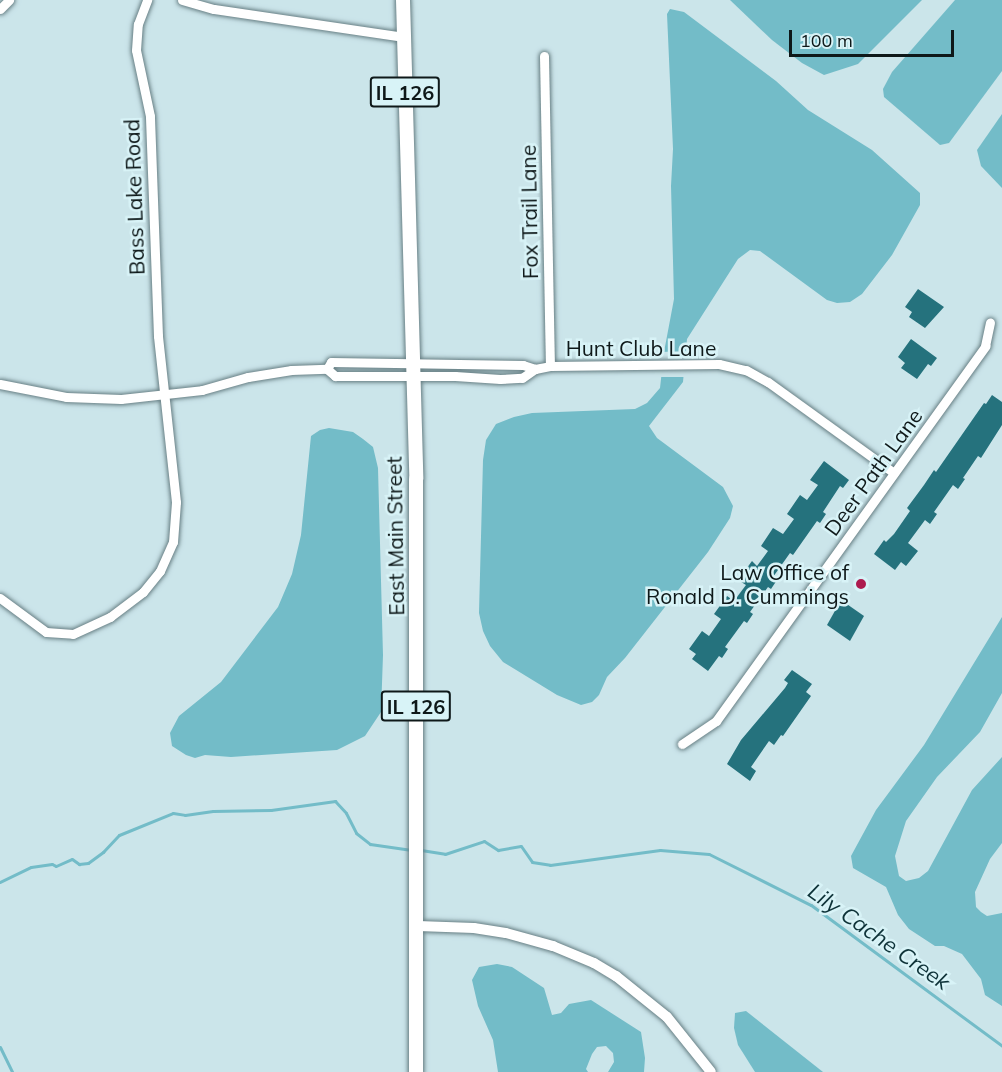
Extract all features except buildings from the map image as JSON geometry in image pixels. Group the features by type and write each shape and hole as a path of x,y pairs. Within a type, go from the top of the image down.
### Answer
{"main road":[{"name":"East Main Street","path":"404,0 408,259 417,508 416,1072"}],"street":[{"path":"0,9 9,0"},
{"name":"Bass Lake Road","path":"0,598 46,632 73,634 97,625 123,609 154,578 168,556 176,530 171,441 154,286 150,116 136,50 138,24 147,0"},
{"path":"182,0 214,9 404,38"},
{"name":"Fox Trail Lane","path":"544,56 550,366"},
{"name":"Deer Path Lane","path":"682,744 716,721 985,346 990,323"},
{"name":"Hunt Club Lane","path":"327,369 331,362 524,365 535,369"},
{"name":"Hunt Club Lane","path":"0,384 44,394 92,399 165,395 202,390 270,373 327,369 335,376 522,378 535,369 550,366 730,365 758,375 894,473"},
{"path":"418,926 474,928 507,933 553,946 594,963 616,976 667,1017 711,1072"}],"water":[{"path":"730,0 922,0 858,64 824,75 802,63 772,40"},
{"path":"955,0 1002,0 1002,71 949,143 940,145 884,97 883,89 892,72"},
{"path":"670,9 684,12 776,81 808,110 872,150 920,193 920,205 892,255 862,294 850,302 837,303 827,300 760,251 750,250 738,259 687,339 683,382 649,426 657,438 723,487 733,506 730,518 708,552 625,658 607,677 599,695 592,702 581,705 557,695 503,662 490,646 483,631 479,613 483,460 486,440 496,424 532,413 635,409 647,403 660,388 674,299 671,186 673,149 667,14"},
{"path":"1002,114 1002,188 981,166 977,150"},
{"path":"329,428 353,432 373,447 378,468 383,655 381,712 365,736 337,750 231,757 205,755 195,758 186,755 172,746 170,733 179,716 221,682 278,607 292,574 301,535 311,436 320,430"},
{"path":"1002,617 1002,693 980,732 937,777 906,821 895,856 899,876 906,881 919,878 928,871 972,790 1002,757 1002,843 990,859 975,892 976,907 981,912 987,916 1002,913 1002,1006 985,995 981,979 962,954 944,946 935,946 909,929 898,915 886,887 853,868 851,856 876,810 924,745"},
{"path":"497,964 512,967 544,988 552,1015 561,1013 569,1004 591,1000 641,1032 645,1058 644,1072 608,1072 614,1062 613,1053 606,1046 597,1047 592,1054 586,1069 588,1072 498,1072 493,1040 478,1006 472,980 479,967"},
{"path":"746,1011 823,1072 755,1072 738,1045 734,1028 735,1013"}],"pier":[{"path":"687,351 686,377 659,377 661,352"}],"waterway":[{"name":"Lily Cache Creek","path":"0,882 31,867 52,864 56,866 72,859 79,864 88,863 103,852 119,835 173,813 185,815 213,811 271,810 335,801 346,813 356,833 370,844 412,850"},
{"name":"Lily Cache Creek","path":"421,850 445,854 484,841 498,850 521,846 532,862 550,865 660,850 709,854 811,905 1002,1046"},
{"path":"0,1047 12,1072"}],"place":[{"name":"Law Office of Ronald D. Cummings","path":"861,584"}]}
